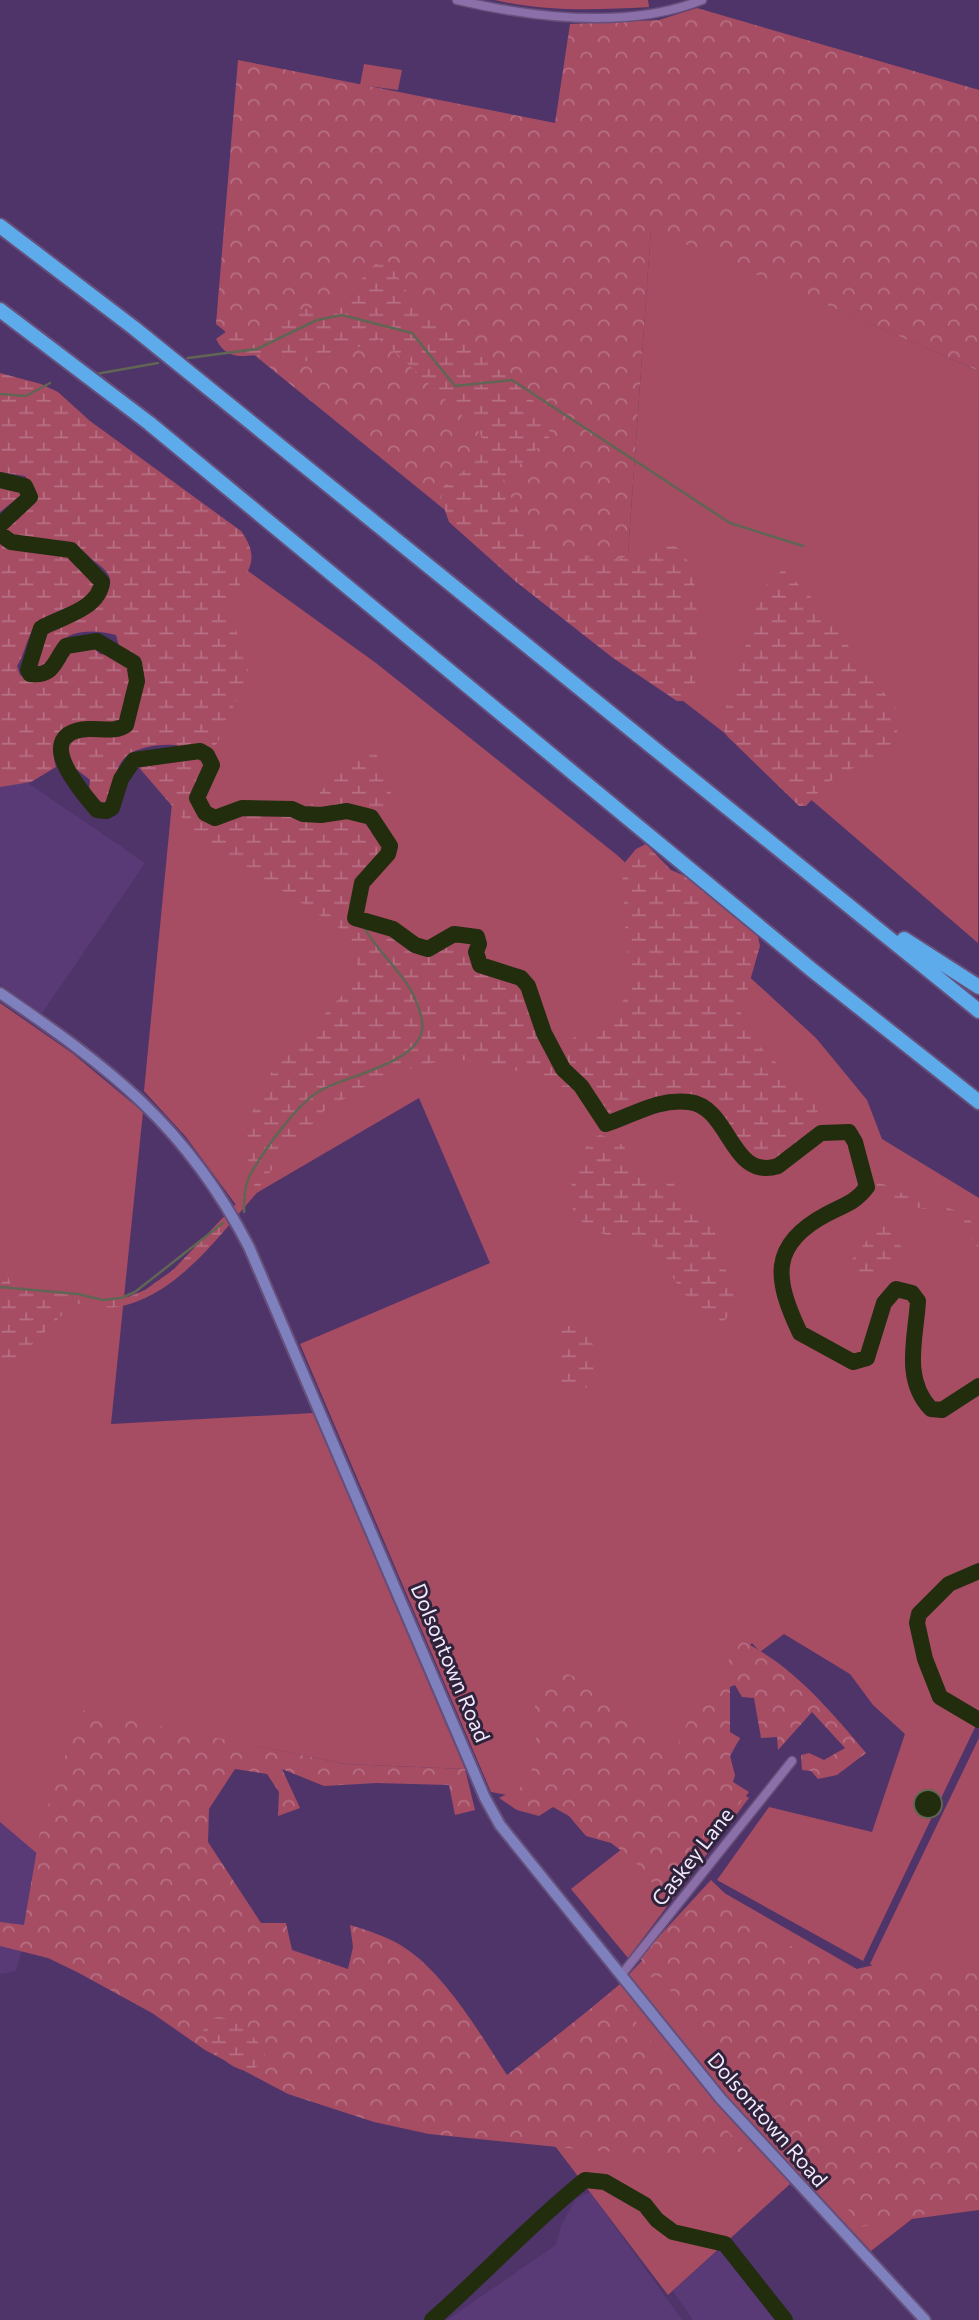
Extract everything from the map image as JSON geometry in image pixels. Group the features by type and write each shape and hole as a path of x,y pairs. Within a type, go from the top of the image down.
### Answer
{"highway":[{"path":"0,226 134,328 979,1011"},
{"path":"0,310 149,423 812,970 979,1102"},
{"path":"817,880 853,899 915,947 979,987"}],"street":[{"path":"457,0 527,13 605,16 664,12 702,0"},
{"name":"Dolsontown Road","path":"0,993 85,1052 130,1089 180,1142 226,1205 248,1247 354,1486 492,1812 512,1841 757,2140 925,2320"},
{"name":"Caskey Lane","path":"622,1974 792,1761"}],"shaded area":[{"path":"0,764 145,863 42,1013 0,984"},
{"path":"928,1790 938,1794 942,1804 938,1814 928,1818 918,1814 914,1804 918,1794"},
{"path":"0,1822 47,1862 16,1971 0,1974"},
{"path":"590,2192 682,2320 447,2320 556,2245 561,2226 576,2199"},
{"path":"725,2244 738,2258 746,2275 785,2320 693,2320 673,2291"}],"green space":[{"path":"495,0 648,0 649,7 552,8"},
{"path":"697,8 979,90 979,371 651,229 621,653 216,324 238,60 555,123 570,24 659,20"},
{"path":"364,64 402,70 398,90 360,85"},
{"path":"651,228 979,371 978,943 815,803 621,653"},
{"path":"388,261 417,306 518,386 536,404 547,422 549,438 503,480 519,512 534,533 556,547 602,559 621,558 661,545 678,548 685,556 694,582 697,614 695,696 689,701 677,701 613,658 515,581 449,522 441,499 443,487 475,462 483,442 480,433 386,343 380,339 334,356 301,361 274,354 232,355 221,347 216,339 227,331 272,330 297,310 329,306 350,293 375,264"},
{"path":"0,373 41,384 58,392 90,421 241,531 251,554 248,571 227,610 248,659 248,674 213,752 179,745 140,749 122,761 106,803 98,801 89,791 90,780 68,759 65,748 67,741 79,734 123,734 134,725 144,673 133,653 119,646 116,635 94,631 78,633 64,639 46,663 39,669 37,665 44,632 94,606 110,586 108,575 76,546 26,538 3,530 9,520 30,507 34,490 25,476 0,472"},
{"path":"0,488 19,490 21,495 0,512"},
{"path":"198,535 376,663 617,855 816,1038 867,1100 882,1139 979,1198 979,1719 863,1961 717,1880 769,1807 872,1832 905,1734 873,1705 850,1674 784,1634 760,1652 752,1643 726,1673 687,1758 749,1798 628,1958 571,1889 693,1793 552,1803 491,1792 300,1344 490,1263 419,1098 236,1205 186,1137 144,1091"},
{"path":"0,544 40,554 61,551 72,556 95,577 97,584 85,598 46,617 35,626 17,666 20,675 29,680 44,680 60,666 68,651 89,644 100,654 117,657 128,663 131,673 124,702 125,717 118,723 92,723 69,727 55,739 53,751 56,767 31,782 0,787"},
{"path":"783,569 812,598 898,711 899,725 896,736 889,745 871,759 833,779 806,806 799,806 727,736 720,724 738,673 761,591"},
{"path":"367,748 382,763 392,801 380,817 361,806 310,805 345,762"},
{"path":"196,756 205,760 202,777 190,794 199,816 214,824 248,811 277,817 292,813 306,819 346,816 370,821 379,832 386,852 365,869 348,891 353,921 394,935 423,954 452,942 471,941 470,964 475,972 516,983 525,990 536,1032 552,1060 553,1069 573,1087 562,1087 533,1074 452,1058 412,1068 369,1084 324,1111 261,1182 262,1187 215,1241 179,1276 139,1301 117,1307 74,1303 0,1376 0,1256 11,1285 103,1300 128,1297 145,1290 173,1270 257,1182 246,1154 249,1119 272,1071 347,990 358,971 355,948 344,931 285,892 234,870 217,858 135,763"},
{"path":"646,844 671,870 741,900 752,909 760,946 741,1012 744,1023 759,1045 811,1097 817,1108 821,1129 776,1157 758,1158 749,1154 719,1109 711,1102 698,1097 674,1095 652,1098 607,1116 584,1078 555,1048 610,1018 629,993 622,866 636,849"},
{"path":"0,1003 72,1053 143,1112 111,1424 313,1413 465,1769 345,1764 96,1714 47,1862 0,1822"},
{"path":"600,1135 623,1145 640,1170 672,1182 686,1203 710,1216 714,1223 717,1248 735,1297 728,1316 719,1325 688,1298 651,1244 595,1231 585,1225 574,1211 570,1203 578,1162 588,1145"},
{"path":"864,1174 913,1198 966,1216 977,1234 979,1249 952,1214 914,1207 867,1184"},
{"path":"882,1221 893,1228 902,1249 898,1259 864,1286 853,1273 850,1262"},
{"path":"558,1326 577,1326 593,1344 596,1355 595,1375 581,1392 569,1397 561,1392"},
{"path":"742,1641 794,1676 824,1705 866,1753 837,1775 818,1779 811,1771 802,1770 801,1755 809,1753 824,1760 845,1748 812,1712 778,1750 777,1737 761,1738 754,1698 742,1697 735,1685 730,1687 730,1732 740,1738 730,1756 735,1775 733,1782 749,1792 672,1888 659,1887 646,1878 634,1860 611,1843 586,1836 569,1816 553,1807 539,1816 517,1810 499,1798 527,1784 537,1752 534,1717 537,1685 546,1665 604,1689 622,1709 644,1721 654,1748 672,1758 691,1714"},
{"path":"81,1710 345,1764 465,1769 475,1810 455,1815 449,1785 377,1783 324,1786 282,1769 300,1808 278,1816 279,1792 267,1774 235,1769 209,1809 208,1842 261,1923 286,1923 292,1950 348,1969 353,1947 350,1925 405,1948 448,1989 507,2075 613,1991 654,2046 746,2152 663,2154 597,2151 429,2134 374,2122 288,2094 205,2050 152,2013 77,1972 48,1958 0,1946 0,1922 24,1925 41,1826"},
{"path":"979,1738 979,2028 870,1964"},
{"path":"711,1880 771,1938 852,1970 874,1965 895,1965 979,1974 979,2203 861,2227 802,2147 785,2148 667,1986 672,1978 650,1977 640,1957"},
{"path":"712,1886 979,2039 979,2210 912,2219 871,2251 800,2175 668,2295 505,2080 620,1984"},
{"path":"218,2017 233,2022 248,2032 260,2046 266,2060 250,2071 235,2067 221,2057 210,2044 203,2029 207,2021"}],"waterway":[{"path":"188,358 257,349 317,320 342,315 412,333 455,386 512,380 730,523 803,546"},
{"path":"96,374 158,363"},
{"path":"0,394 26,396 50,383"},
{"path":"0,480 25,486 30,497 0,525"},
{"path":"0,534 11,542 71,550 102,582 99,591 87,606 41,628 28,670 30,674 49,670 66,646 97,641 134,663 137,681 126,725 117,729 88,729 71,733 63,740 61,751 64,763 97,810 106,811 112,808 121,779 134,760 200,751 207,755 212,765 197,798 205,813 215,818 242,808 292,809 303,814 321,815 347,811 371,817 390,846 388,854 362,883 355,918 393,929 415,945 428,949 454,934 477,937 479,944 476,952 480,965 521,978 528,986 544,1033 563,1069 581,1086 606,1124 667,1102 689,1102 703,1107 714,1116 740,1154 750,1163 762,1168 778,1166 821,1133 849,1132 855,1142 867,1187 854,1200 808,1226 794,1238 782,1265 785,1296 800,1333 853,1362 867,1358 884,1303 896,1289 912,1293 918,1301 914,1371 916,1385 922,1397 931,1409 942,1410 979,1386"},
{"path":"244,1212 245,1189 250,1175 290,1118 318,1092 399,1057 412,1047 421,1035 422,1021 412,992 361,922"},
{"path":"0,1287 78,1294 103,1300 121,1298 135,1292 223,1223"},
{"path":"979,1571 949,1584 919,1614 917,1623 925,1659 940,1697 979,1720"},
{"path":"432,2320 585,2180 605,2182 645,2205 657,2220 673,2232 725,2244 785,2320"}]}
